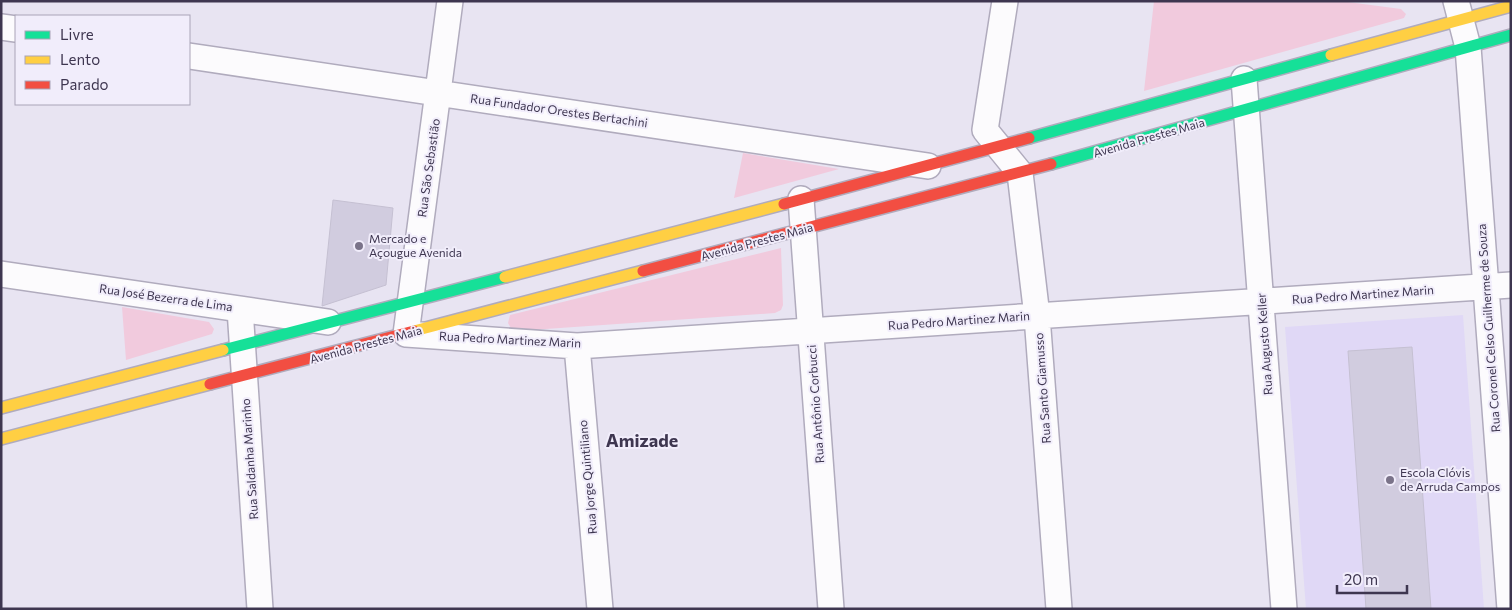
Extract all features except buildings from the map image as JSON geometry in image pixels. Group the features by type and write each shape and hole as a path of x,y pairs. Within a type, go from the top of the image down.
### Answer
{"main road":[{"name":"Avenida Prestes Maia","path":"1,438 18,419 243,345 929,166 1244,79 1459,10 1511,6"},
{"name":"Avenida Prestes Maia","path":"1,408 18,419 244,376 1020,173 1511,35"}],"street":[{"name":"Rua São Sebastião","path":"406,334 450,1"},
{"path":"1005,1 985,130 1020,173"},
{"name":"Rua Coronel Celso Guilherme de Souza","path":"1459,10 1468,47 1510,609"},
{"path":"1,27 15,30"},
{"name":"Rua Fundador Orestes Bertachini","path":"190,56 929,166"},
{"name":"Rua Augusto Keller","path":"1244,79 1284,609"},
{"name":"Rua Santo Giamusso","path":"1020,173 1037,316 1060,609"},
{"name":"Rua Antônio Corbucci","path":"801,199 830,609"},
{"name":"Rua José Bezerra de Lima","path":"1,274 331,323"},
{"name":"Rua Pedro Martinez Marin","path":"406,334 577,346 1511,286"},
{"name":"Rua Saldanha Marinho","path":"240,309 260,609"},
{"name":"Rua Jorge Quintiliano","path":"577,346 600,609"}],"shaded area":[{"path":"1154,1 1340,1 1401,9 1406,14 1404,18 1144,91"},
{"path":"743,153 839,169 734,198"},
{"path":"781,248 783,305 781,310 775,313 517,331 512,330 508,323 510,315"},
{"path":"122,307 209,322 214,329 212,334 126,360"},
{"path":"1463,315 1484,609 1306,609 1285,327"}],"traffic: fast":[{"path":"1051,164 1511,35"},
{"path":"1029,138 1331,55"},
{"path":"223,350 505,277"}],"traffic: slow":[{"path":"1331,55 1511,6"},
{"path":"505,277 784,204"},
{"path":"414,331 643,271"},
{"path":"1,408 223,350"},
{"path":"1,439 210,384"}],"traffic: jam":[{"path":"784,204 1029,138"},
{"path":"643,271 1051,164"},
{"path":"210,384 414,331"}],"place":[{"name":"Mercado e Açougue Avenida","path":"359,246"},
{"name":"Escola Clóvis de Arruda Campos","path":"1390,480"}],"district":[{"name":"Amizade","path":"642,441"}]}
